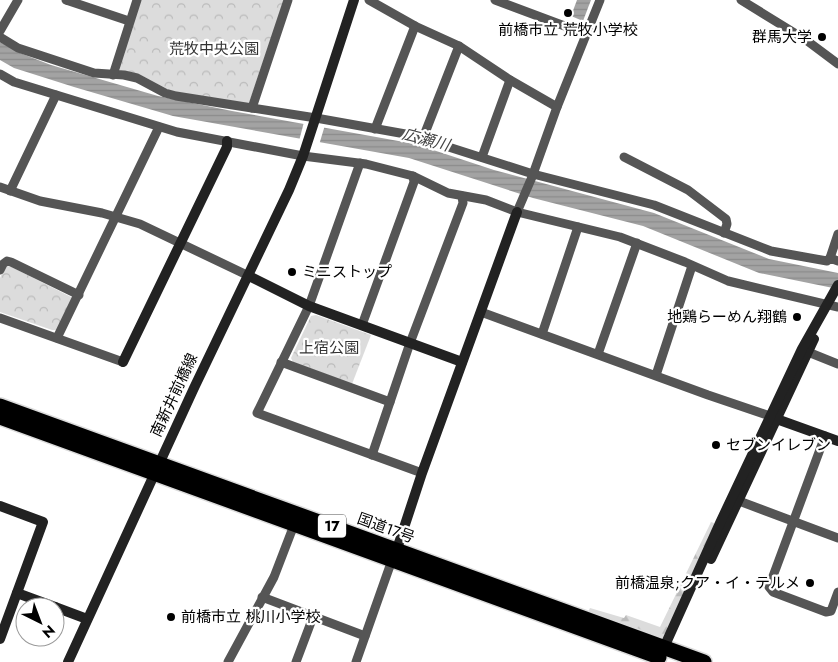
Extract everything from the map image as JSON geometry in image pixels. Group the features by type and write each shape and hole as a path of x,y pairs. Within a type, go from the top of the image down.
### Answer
{"highway":[{"name":"国道17号","path":"0,406 294,525 394,555"},
{"name":"国道17号","path":"0,417 157,468 664,657 704,662"}],"street":[{"path":"0,31 18,0"},
{"path":"66,0 90,4 130,21"},
{"path":"113,75 137,0"},
{"path":"252,108 288,0"},
{"path":"315,120 354,0"},
{"path":"369,0 415,26 459,46 510,80 557,107"},
{"path":"495,0 586,34"},
{"path":"356,662 517,212 533,176 557,107 600,0"},
{"path":"741,0 806,40 838,64"},
{"path":"375,129 415,26"},
{"path":"0,38 18,48 94,73 137,78 160,91 176,96 423,138 533,176 654,205 783,254 827,261 834,259 838,234"},
{"path":"423,138 459,46"},
{"path":"0,74 14,82 185,134 303,156 360,163 413,176 448,193 486,200 517,212 637,243 734,283 833,306"},
{"path":"482,157 510,80"},
{"path":"10,191 56,95"},
{"name":"南新井前橋線","path":"68,662 157,468 282,208 315,120"},
{"path":"57,338 159,127"},
{"path":"0,318 122,362 226,147 227,141"},
{"path":"624,157 693,193 726,219 727,224 724,233"},
{"path":"360,163 309,306 257,413 422,474"},
{"path":"362,325 414,182 413,176"},
{"path":"0,187 53,204 140,224 309,306 462,362"},
{"path":"372,455 410,343 463,203 462,196"},
{"path":"542,334 578,227"},
{"path":"598,354 637,243"},
{"path":"0,270 7,261 11,262 79,295"},
{"path":"656,375 692,266"},
{"path":"664,657 805,351 833,306 836,288"},
{"path":"482,312 838,441"},
{"path":"805,351 838,364"},
{"path":"282,362 390,402"},
{"path":"664,657 739,501 774,418"},
{"path":"825,436 770,590 826,612 831,611 838,592"},
{"path":"739,501 838,538"},
{"path":"0,506 42,522 0,639"},
{"path":"228,662 276,572 294,525"},
{"path":"17,593 28,597"},
{"path":"262,597 365,636"},
{"path":"65,611 87,619"},
{"path":"296,662 312,617"}],"green space":[{"name":"荒牧中央公園","path":"141,0 284,0 249,103 171,91 139,74 122,72 118,68"},
{"path":"10,266 73,298 58,330 52,330 0,312 0,278 5,267"},
{"name":"上宿公園","path":"316,315 371,335 352,384 293,362 291,358 311,316"},
{"path":"711,522 714,523 714,528 662,644 586,616 590,608 624,618 626,615 660,627"}],"shaded area":[{"path":"577,0 591,0 583,21 571,16"},
{"path":"0,42 20,53 51,65 158,96 415,144 494,170 654,213 769,259 838,273 838,289 759,273 643,226 533,198 409,158 173,116 74,87 14,68 0,60"}],"pier":[{"path":"304,122 325,125 319,145 299,141"}],"place":[{"name":"前橋市立 荒牧小学校","path":"568,13"},
{"name":"群馬大学","path":"822,37"},
{"name":"ミニストップ","path":"292,272"},
{"name":"地鶏らーめん翔鶴","path":"797,317"},
{"name":"セブンイレブン","path":"716,445"},
{"name":"前橋温泉;クア・イ・テルメ","path":"810,583"},
{"name":"前橋市立 桃川小学校","path":"171,617"}],"water label":[{"name":"広瀬川","path":"426,139"}]}
